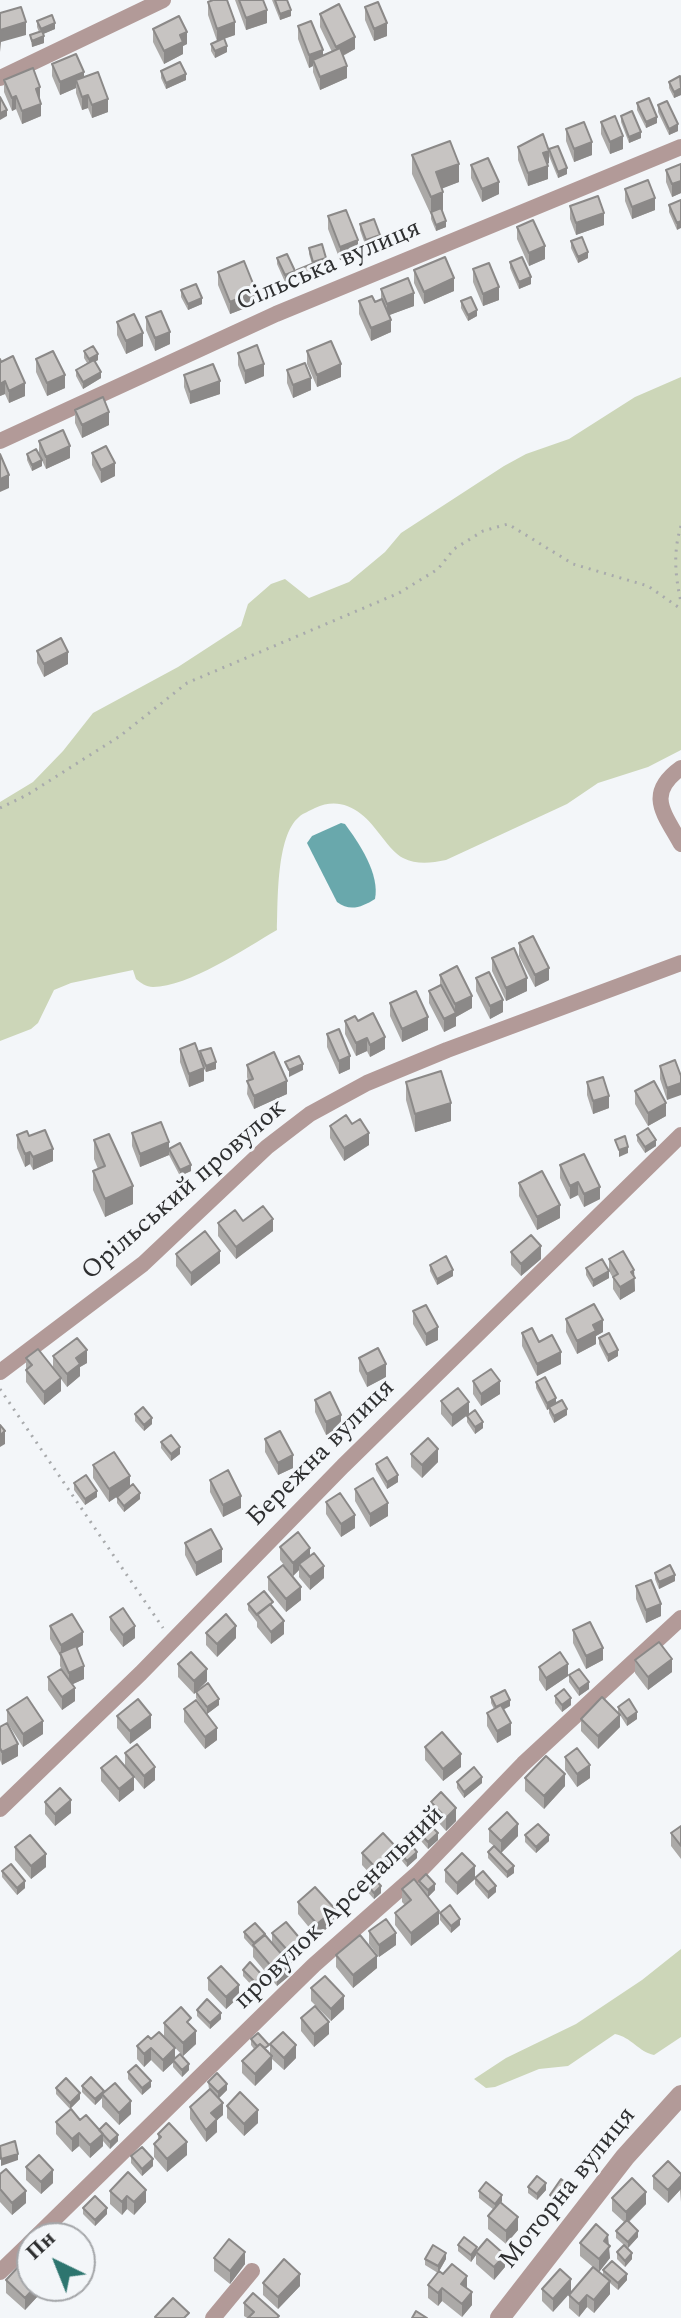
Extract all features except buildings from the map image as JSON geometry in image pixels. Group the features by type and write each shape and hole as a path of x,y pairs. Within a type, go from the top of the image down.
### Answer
{"street":[{"path":"0,78 163,0"},
{"name":"Сільська вулиця","path":"0,441 276,314 681,147"},
{"path":"681,768 670,775 661,788 659,798 662,810 681,844"},
{"name":"Орільський провулок","path":"0,1372 143,1264 257,1155 310,1114 367,1083 447,1050 681,963"},
{"name":"Бережна вулиця","path":"0,1809 172,1641 353,1455 681,1135"},
{"name":"провулок Арсенальний","path":"50,2222 314,1965 418,1873 523,1764 681,1618"},
{"name":"Моторна вулиця","path":"500,2318 625,2157 681,2095"},
{"name":"провулок Арсенальний","path":"0,2272 16,2256"},
{"path":"213,2318 252,2271"}],"path":[{"path":"0,808 27,795 120,736 187,683 399,593 438,569 454,549 495,527 508,524 573,564 648,586 681,609"},
{"path":"681,526 675,546 676,581 681,602"},
{"path":"0,1389 172,1641"}],"green space":[{"path":"681,377 681,750 648,767 598,783 567,804 446,860 435,862 403,858 367,819 350,807 333,803 315,808 299,817 286,839 278,887 277,930 183,981 146,986 136,979 133,970 71,983 54,990 38,1023 31,1029 0,1041 0,802 33,782 93,713 178,667 241,626 248,604 271,584 285,579 309,598 349,582 385,552 401,533 504,466 526,454 569,439 635,397"},
{"path":"681,1949 681,2037 654,2055 615,2034 568,2066 539,2069 495,2087 486,2088 474,2079 506,2058 576,2024 642,1980"}],"water":[{"path":"345,824 362,849 376,889 375,899 356,907 337,902 307,843 312,836"}]}
